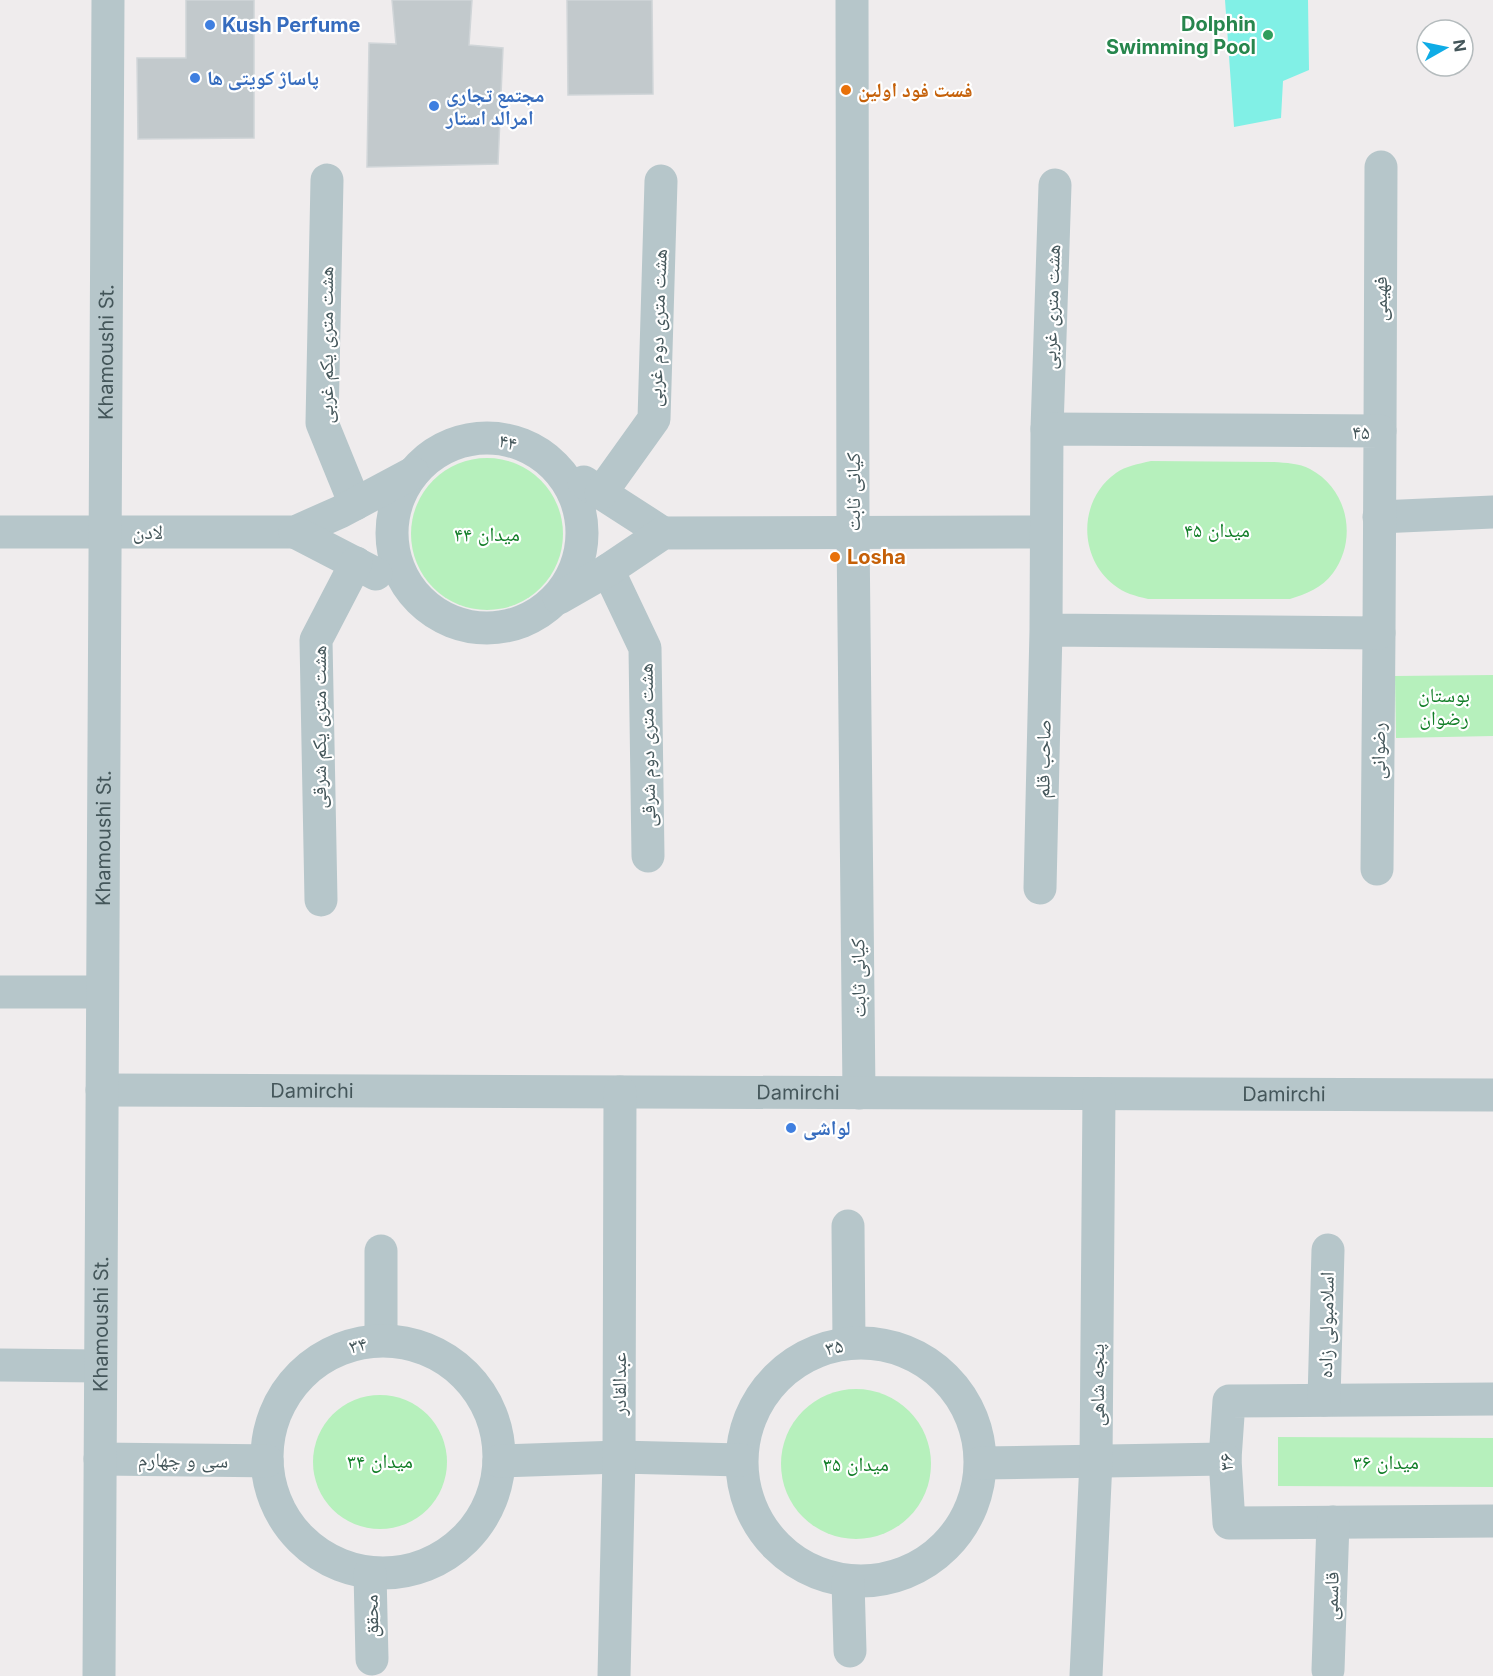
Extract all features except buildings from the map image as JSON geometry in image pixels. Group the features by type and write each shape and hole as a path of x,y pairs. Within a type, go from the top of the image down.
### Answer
{"street":[{"name":"Khamoushi St.","path":"99,1676 108,0"},
{"name":"کیانی ثابت","path":"852,0 853,533 860,1093"},
{"name":"فهیمی","path":"1380,431 1381,167"},
{"name":"هشت متری یکم غربی","path":"327,180 322,423 355,504"},
{"name":"هشت متری دوم غربی","path":"601,493 654,418 661,182"},
{"name":"هشت متری غربی","path":"1047,429 1055,184"},
{"path":"1047,429 1046,630 1379,633"},
{"name":"۴۵","path":"1047,429 1380,431 1379,633"},
{"name":"۴۴","path":"490,437 519,442 544,456 563,475 576,499 582,526 581,553 572,578 556,600 529,619 499,628 466,627 436,614 412,593 397,564 392,533 397,501 413,473 434,453 461,441 490,437"},
{"path":"544,456 663,534"},
{"path":"295,532 413,473"},
{"path":"1379,517 1493,512"},
{"name":"لادن","path":"0,532 295,532"},
{"path":"295,532 412,593"},
{"path":"556,600 663,534 1046,532"},
{"name":"هشت متری یکم شرقی","path":"321,900 316,640 356,563"},
{"name":"هشت متری دوم شرقی","path":"608,570 645,648 648,856"},
{"name":"صاحب قلم","path":"1040,888 1046,630"},
{"name":"رضوانی","path":"1377,869 1379,633"},
{"path":"0,992 102,992"},
{"name":"Damirchi","path":"102,1090 1493,1095"},
{"name":"عبدالقادر","path":"614,1676 619,1458 620,1092"},
{"name":"پنجه شاهی","path":"1086,1676 1096,1461 1100,1094"},
{"path":"848,1226 849,1343"},
{"name":"اسلامبولی زاده","path":"1324,1400 1328,1250"},
{"path":"381,1251 381,1340"},
{"name":"۳۴","path":"381,1340 418,1346 452,1363 478,1390 495,1424 499,1461 492,1499 473,1531 444,1556 409,1571 370,1573 338,1565 319,1554 310,1548 287,1523 272,1493 267,1461 272,1424 287,1391 312,1364 345,1347 381,1340"},
{"name":"۳۵","path":"849,1343 889,1345 925,1361 955,1388 974,1423 981,1462 974,1502 954,1537 925,1564 888,1579 848,1582 814,1573 784,1554 761,1528 746,1495 741,1460 747,1426 762,1394 786,1369 816,1351 849,1343"},
{"path":"0,1365 100,1366"},
{"name":"۳۶","path":"1493,1399 1229,1401 1225,1460 1229,1523 1493,1521"},
{"path":"499,1461 619,1458 741,1460"},
{"name":"سی و چهارم","path":"100,1459 267,1461"},
{"path":"981,1462 1225,1460"},
{"name":"قاسمی","path":"1328,1670 1333,1522"},
{"name":"محقق","path":"370,1573 372,1659"},
{"path":"848,1582 849,1651"}],"green space":[{"name":"میدان ۴۴","path":"487,458 516,463 541,480 558,505 563,534 558,563 541,588 516,605 487,610 458,605 433,588 416,563 411,534 416,505 433,480 458,463"},
{"name":"میدان ۴۵","path":"1151,461 1274,462 1297,464 1310,469 1323,478 1341,502 1347,530 1341,560 1324,583 1308,593 1290,599 1148,599 1122,590 1102,573 1094,559 1087,529 1089,513 1104,484 1116,473"},
{"name":"بوستان رضوان","path":"1493,675 1493,736 1396,738 1395,676"},
{"name":"میدان ۳۵","path":"856,1389 885,1395 909,1411 925,1435 931,1464 925,1493 909,1517 885,1533 856,1539 827,1533 803,1517 787,1493 781,1464 787,1435 803,1411 827,1395"},
{"name":"میدان ۳۴","path":"380,1395 406,1400 427,1415 442,1436 447,1462 442,1488 427,1509 406,1524 380,1529 354,1524 333,1509 318,1488 313,1462 318,1436 333,1415 354,1400"},
{"name":"میدان ۳۶","path":"1278,1437 1493,1438 1493,1487 1278,1486"}],"water":[{"name":"Dolphin Swimming Pool","path":"1225,0 1308,0 1309,70 1283,81 1281,118 1234,127"}],"place":[{"name":"Kush Perfume","path":"210,25"},
{"name":"Dolphin Swimming Pool","path":"1268,35"},
{"name":"پاساژ کویتی ها","path":"195,78"},
{"name":"فست فود اولین","path":"846,90"},
{"name":"مجتمع تجاری امرالد استار","path":"434,106"},
{"name":"Losha","path":"835,557"},
{"name":"لواشی","path":"791,1128"}]}
